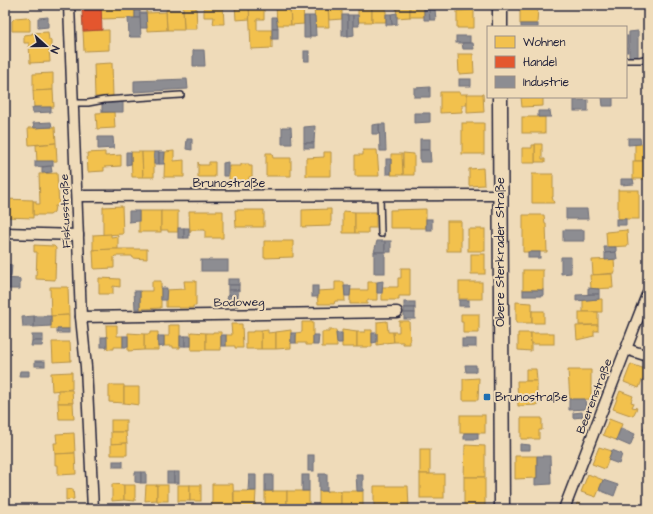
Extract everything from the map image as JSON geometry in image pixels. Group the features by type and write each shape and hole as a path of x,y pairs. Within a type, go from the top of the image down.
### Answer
{"street":[{"name":"Fiskusstraße","path":"69,5 78,196 81,317 93,509"},
{"path":"500,5 500,26"},
{"name":"Obere Sterkrader Straße","path":"500,98 502,509"},
{"name":"Brunostraße","path":"78,196 500,195"},
{"path":"5,233 78,235"},
{"name":"Beerenstraße","path":"564,509 648,292"},
{"name":"Bodoweg","path":"81,317 397,312"},
{"path":"626,349 648,356"}],"lane":[{"path":"627,60 640,60 648,58"},
{"path":"74,104 104,100 181,95"},
{"path":"380,196 381,234"}],"building: Wohnen":[{"path":"101,5 135,5 135,18 101,19"},
{"path":"183,5 196,5 197,29 184,29"},
{"path":"204,5 223,5 224,24 213,24 214,17 204,17"},
{"path":"235,5 249,5 250,19 236,20"},
{"path":"249,5 264,5 264,19 257,19 257,30 272,30 272,48 251,49"},
{"path":"276,5 290,5 291,25 277,25"},
{"path":"290,5 303,5 304,24 291,25"},
{"path":"314,5 328,5 329,27 315,27"},
{"path":"328,5 342,5 342,19 329,20"},
{"path":"358,5 372,5 372,22 358,22"},
{"path":"372,5 386,5 386,22 372,22"},
{"path":"396,5 410,5 410,17 397,18"},
{"path":"410,5 424,5 424,17 410,17"},
{"path":"520,7 538,7 537,24 520,24"},
{"path":"166,10 183,10 184,30 167,30"},
{"path":"474,10 474,28 457,28 457,11"},
{"path":"146,11 147,13 166,12 167,30 147,31"},
{"path":"27,17 30,20 30,31 12,31 12,21 15,18"},
{"path":"109,30 109,50 84,51 83,31"},
{"path":"48,32 49,40 51,40 51,47 49,48 50,62 30,63 29,43 24,43 24,35"},
{"path":"458,54 473,54 474,73 459,74"},
{"path":"112,63 113,97 95,97 94,64"},
{"path":"53,73 53,90 33,91 33,74"},
{"path":"53,90 54,107 34,108 33,91"},
{"path":"440,92 460,92 460,94 467,94 467,105 462,105 462,112 440,113"},
{"path":"467,94 483,94 484,112 467,113"},
{"path":"521,98 543,98 543,106 522,107"},
{"path":"114,112 115,128 97,129 96,113"},
{"path":"522,117 545,117 545,133 522,133"},
{"path":"462,123 484,123 484,154 462,154"},
{"path":"55,127 56,143 29,145 28,128"},
{"path":"56,143 57,161 37,162 36,145"},
{"path":"648,143 648,161 635,161 635,144"},
{"path":"535,144 542,144 542,159 545,159 545,162 535,162"},
{"path":"532,145 535,145 535,163 522,163 522,148 532,148"},
{"path":"363,150 377,150 379,176 355,176 355,155 363,155"},
{"path":"174,151 174,161 184,160 184,177 164,177 165,152"},
{"path":"105,152 105,156 121,155 121,166 104,167 104,171 88,172 87,153"},
{"path":"131,152 142,152 143,177 132,177"},
{"path":"142,152 154,152 154,177 143,177"},
{"path":"324,152 331,152 331,176 306,176 306,158 324,157"},
{"path":"266,153 272,153 273,158 291,158 291,176 266,176"},
{"path":"403,153 414,154 414,175 403,175"},
{"path":"391,154 402,154 403,175 391,175"},
{"path":"633,161 648,161 648,179 633,179"},
{"path":"198,162 199,165 209,165 209,162 215,162 215,177 198,177"},
{"path":"241,164 249,164 249,166 252,166 252,177 249,177 249,183 229,183 229,166 241,166"},
{"path":"483,168 484,185 469,186 469,169"},
{"path":"57,173 59,206 55,206 54,212 50,215 33,215 33,201 36,201 36,204 40,204 39,174"},
{"path":"532,174 553,174 552,197 554,203 532,203"},
{"path":"618,190 639,190 639,219 618,219"},
{"path":"5,199 33,200 33,218 5,217"},
{"path":"122,206 123,234 103,235 103,207"},
{"path":"331,209 331,226 302,227 302,210"},
{"path":"426,209 426,228 390,228 390,210"},
{"path":"235,210 264,210 264,227 236,227"},
{"path":"139,211 161,211 161,232 139,232"},
{"path":"161,211 178,211 178,232 161,230"},
{"path":"189,211 223,211 223,238 205,238 205,230 190,230 190,233"},
{"path":"343,211 355,212 355,233 343,233"},
{"path":"355,212 376,212 376,228 368,228 368,233 355,233"},
{"path":"523,215 544,215 546,224 547,252 523,252"},
{"path":"447,221 461,221 461,251 447,251"},
{"path":"468,229 485,229 485,251 468,251"},
{"path":"627,230 628,246 607,247 606,232"},
{"path":"111,234 111,237 118,236 118,249 93,250 93,235"},
{"path":"264,241 293,241 293,257 264,258"},
{"path":"34,245 54,246 56,248 55,280 36,279 37,252 34,252"},
{"path":"147,249 147,259 133,258 132,256 115,256 114,268 94,269 93,250"},
{"path":"471,254 485,254 485,274 471,274"},
{"path":"614,259 615,273 593,275 592,260"},
{"path":"401,268 410,268 410,296 399,296 399,300 382,300 382,287 398,287 398,278 401,278"},
{"path":"523,270 543,270 543,290 523,290"},
{"path":"612,274 613,288 591,289 590,275"},
{"path":"99,278 120,279 120,287 113,286 113,294 99,294"},
{"path":"152,281 161,281 161,308 140,309 140,291 152,291"},
{"path":"184,281 196,281 196,306 193,306 193,308 166,307 166,290 185,289"},
{"path":"335,282 344,282 345,301 335,301 334,304 318,304 317,291 335,290"},
{"path":"368,282 377,282 377,300 367,300 367,304 350,304 350,290 368,290"},
{"path":"459,282 482,282 482,299 459,299"},
{"path":"50,287 68,287 69,315 51,316"},
{"path":"602,299 602,312 583,312 583,300"},
{"path":"516,302 532,303 532,323 516,323"},
{"path":"532,311 544,311 544,323 532,323"},
{"path":"579,312 598,312 598,325 579,325"},
{"path":"461,314 479,314 479,333 463,333"},
{"path":"69,315 69,329 51,329 51,316"},
{"path":"387,321 388,332 393,332 394,342 377,345 377,322"},
{"path":"399,321 409,321 410,344 394,342 393,332 399,332"},
{"path":"302,322 313,322 313,345 296,343 296,333 302,332"},
{"path":"231,324 242,324 243,348 226,346 226,335 232,335"},
{"path":"106,325 117,325 117,336 123,336 123,347 107,349"},
{"path":"169,325 180,325 180,348 164,346 164,336 169,336"},
{"path":"598,325 598,331 594,331 594,336 577,340 576,326"},
{"path":"268,330 268,333 276,332 276,349 261,349 261,331"},
{"path":"291,330 291,348 276,349 276,332"},
{"path":"329,330 336,330 337,347 322,347 322,332 329,332"},
{"path":"342,330 357,332 357,347 342,347"},
{"path":"365,330 372,330 372,347 357,347 357,332 365,332"},
{"path":"261,331 261,349 246,349 246,332"},
{"path":"150,332 158,332 158,350 144,350 144,334 150,334"},
{"path":"191,332 206,333 206,350 191,350"},
{"path":"221,332 221,350 206,350 206,333"},
{"path":"128,333 144,334 144,350 128,351"},
{"path":"518,333 531,333 531,351 518,350"},
{"path":"531,333 554,333 554,344 531,344"},
{"path":"52,342 70,342 71,361 53,362"},
{"path":"631,364 648,370 648,382 642,380 639,388 624,382"},
{"path":"526,369 536,369 537,381 526,381"},
{"path":"568,370 591,370 591,399 570,400"},
{"path":"72,372 72,389 52,391 51,373"},
{"path":"479,378 478,400 463,400 463,379"},
{"path":"517,381 537,381 537,405 518,406"},
{"path":"109,385 124,385 124,403 109,402"},
{"path":"124,387 139,387 139,405 124,403"},
{"path":"58,390 72,390 73,403 58,403"},
{"path":"620,391 633,396 631,402 634,403 632,407 637,408 633,416 613,409"},
{"path":"58,403 73,403 74,419 59,419"},
{"path":"460,415 485,415 485,433 460,433"},
{"path":"521,418 542,418 542,430 539,430 539,439 521,439"},
{"path":"609,419 622,424 616,440 603,435"},
{"path":"111,420 126,420 126,432 111,432"},
{"path":"111,432 126,432 127,443 111,444"},
{"path":"74,433 75,453 55,454 54,443 57,443 56,434"},
{"path":"127,443 127,455 111,455 111,444"},
{"path":"465,445 485,446 485,477 464,477"},
{"path":"599,447 612,451 605,469 592,464"},
{"path":"420,449 430,449 430,474 420,474"},
{"path":"75,453 76,474 58,475 58,465 55,465 55,454"},
{"path":"515,456 537,456 537,478 515,479"},
{"path":"420,474 444,474 444,498 420,498"},
{"path":"588,474 603,480 596,497 581,492"},
{"path":"464,477 485,477 485,507 464,507"},
{"path":"112,484 124,485 124,500 112,501"},
{"path":"212,484 233,484 234,509 212,508"},
{"path":"124,485 135,485 135,501 124,500"},
{"path":"146,485 157,485 157,500 145,501"},
{"path":"157,485 168,485 168,501 157,501"},
{"path":"178,485 190,485 190,501 178,501"},
{"path":"190,485 201,485 201,501 190,501"},
{"path":"374,486 408,486 409,508 374,508"},
{"path":"73,489 74,499 66,500 66,490"},
{"path":"234,491 256,491 255,509 234,509"},
{"path":"265,491 287,491 287,508 265,508"},
{"path":"287,491 309,491 309,508 287,508"},
{"path":"319,491 341,491 341,508 319,508"},
{"path":"341,491 363,491 363,508 341,508"},
{"path":"577,503 593,509 575,509"}],"building: Handel":[{"path":"101,5 102,30 83,31 82,9 86,6"}],"building: Industrie":[{"path":"135,5 140,5 140,18 135,18"},
{"path":"526,5 537,5 537,6 526,7"},
{"path":"424,9 429,9 430,20 424,20"},
{"path":"429,9 435,9 436,20 430,20"},
{"path":"140,13 146,13 147,28 140,28"},
{"path":"397,13 397,24 392,25 391,14"},
{"path":"386,14 391,14 392,25 386,25"},
{"path":"342,15 348,15 348,36 342,36"},
{"path":"348,15 353,15 354,35 348,36"},
{"path":"353,15 358,15 359,26 353,26"},
{"path":"304,16 309,16 310,38 304,38"},
{"path":"309,16 315,16 316,36 310,36"},
{"path":"48,17 48,27 38,28 38,18"},
{"path":"272,17 276,17 278,28 272,28"},
{"path":"128,18 140,18 141,37 129,36"},
{"path":"521,24 538,24 538,26 521,26"},
{"path":"272,28 278,28 278,39 272,39"},
{"path":"638,31 638,57 629,57 629,32"},
{"path":"456,36 470,36 470,43 456,43"},
{"path":"627,36 628,36 627,52"},
{"path":"462,43 473,43 474,49 463,49"},
{"path":"193,50 204,50 205,66 193,66"},
{"path":"304,51 309,51 309,61 304,61"},
{"path":"187,79 188,89 134,92 134,81"},
{"path":"459,79 471,79 471,86 459,86"},
{"path":"430,87 430,97 414,97 414,88"},
{"path":"602,98 613,98 613,106 603,106"},
{"path":"574,100 588,100 588,111 574,111"},
{"path":"123,101 123,112 102,112 102,102"},
{"path":"51,107 51,112 33,113 32,108"},
{"path":"538,111 550,111 551,117 538,117"},
{"path":"414,113 430,113 430,122 414,123"},
{"path":"51,122 52,127 34,128 33,123"},
{"path":"379,124 385,124 386,151 380,151"},
{"path":"379,124 379,134 372,134 372,125"},
{"path":"315,126 314,143 304,143 304,127"},
{"path":"282,127 291,127 292,144 282,144"},
{"path":"98,137 113,137 114,148 98,149"},
{"path":"628,138 640,138 641,144 628,145"},
{"path":"187,139 192,139 192,150 186,149"},
{"path":"420,139 430,139 430,150 420,150"},
{"path":"304,143 314,143 314,148 304,148"},
{"path":"420,150 430,150 431,162 420,162"},
{"path":"126,152 131,152 131,164 126,165"},
{"path":"154,152 159,152 159,164 154,164"},
{"path":"159,152 165,152 164,164 159,164"},
{"path":"386,159 391,159 391,174 386,174"},
{"path":"35,161 53,161 53,166 35,167"},
{"path":"228,162 228,176 223,176 223,163"},
{"path":"51,166 52,172 42,173 42,167"},
{"path":"621,179 633,179 634,184 621,185"},
{"path":"566,209 587,209 588,219 566,219"},
{"path":"129,211 139,211 139,221 129,222"},
{"path":"426,219 432,219 432,230 426,230"},
{"path":"616,219 626,219 626,225 616,225"},
{"path":"178,228 184,228 184,238 178,238"},
{"path":"184,228 189,228 189,238 184,238"},
{"path":"563,230 584,230 584,241 563,241"},
{"path":"377,241 385,241 385,252 374,252"},
{"path":"385,241 391,241 391,252 385,252"},
{"path":"604,247 616,247 616,252 605,253"},
{"path":"374,252 385,252 385,273 374,273"},
{"path":"528,252 540,252 540,258 528,258"},
{"path":"616,252 617,259 605,260 605,253"},
{"path":"561,257 571,257 571,273 561,274"},
{"path":"201,260 228,260 228,271 201,271"},
{"path":"5,264 12,265 11,277 5,277"},
{"path":"5,278 20,279 20,289 5,289"},
{"path":"228,279 239,279 239,285 228,285"},
{"path":"383,281 382,293 377,293 377,282"},
{"path":"228,285 239,285 239,290 228,290"},
{"path":"312,286 318,286 318,297 312,297"},
{"path":"344,286 351,286 350,296 345,296"},
{"path":"161,288 167,288 166,300 161,300"},
{"path":"588,288 599,289 599,294 588,294"},
{"path":"228,290 239,290 238,296 228,295"},
{"path":"523,290 543,290 543,296 523,296"},
{"path":"134,291 140,291 140,309 135,309"},
{"path":"599,294 599,299 576,301 576,295"},
{"path":"228,295 238,296 238,301 227,300"},
{"path":"227,300 238,301 238,306 227,306"},
{"path":"459,300 469,300 469,306 459,306"},
{"path":"404,302 415,302 415,308 404,308"},
{"path":"404,308 415,308 415,313 404,313"},
{"path":"404,313 415,313 415,319 404,319"},
{"path":"34,316 51,316 51,326 34,327"},
{"path":"34,316 34,327 23,327 22,317"},
{"path":"57,329 69,329 69,333 57,333"},
{"path":"291,333 296,333 296,343 291,343"},
{"path":"336,333 342,333 342,343 337,343"},
{"path":"372,333 377,333 377,342 372,343"},
{"path":"32,335 43,335 43,341 32,341"},
{"path":"221,335 226,335 226,346 221,346"},
{"path":"313,335 319,335 318,345 313,345"},
{"path":"123,336 128,336 128,347 123,347"},
{"path":"158,336 164,336 164,346 158,347"},
{"path":"180,336 185,336 185,346 180,346"},
{"path":"185,336 191,336 191,346 185,346"},
{"path":"101,337 107,337 107,347 101,347"},
{"path":"462,339 476,339 476,347 462,347"},
{"path":"32,341 43,341 42,346 31,346"},
{"path":"35,361 45,361 45,366 35,366"},
{"path":"465,365 476,365 476,372 466,372"},
{"path":"20,371 29,371 29,376 19,376"},
{"path":"569,399 585,399 586,409 569,410"},
{"path":"582,412 583,417 573,418 573,413"},
{"path":"645,425 648,426 648,432 643,430"},
{"path":"621,428 635,434 630,446 616,440"},
{"path":"464,433 478,433 478,439 464,439"},
{"path":"520,444 530,445 530,450 520,450"},
{"path":"612,450 622,454 619,464 608,460"},
{"path":"308,455 314,455 314,471 308,471"},
{"path":"537,456 550,456 551,484 535,485 535,478 537,478"},
{"path":"113,461 123,461 123,467 113,467"},
{"path":"135,472 141,472 141,483 135,482"},
{"path":"141,472 146,472 146,483 141,483"},
{"path":"167,472 174,472 174,483 167,483"},
{"path":"174,472 179,472 179,483 174,483"},
{"path":"319,474 327,474 327,491 319,491"},
{"path":"249,475 256,475 256,491 248,491"},
{"path":"265,475 273,475 273,491 265,491"},
{"path":"302,475 309,475 309,491 302,491"},
{"path":"356,475 363,475 363,491 357,491"},
{"path":"603,480 618,485 614,496 599,490"}],"place":[{"name":"Brunostraße","path":"487,397"}]}
